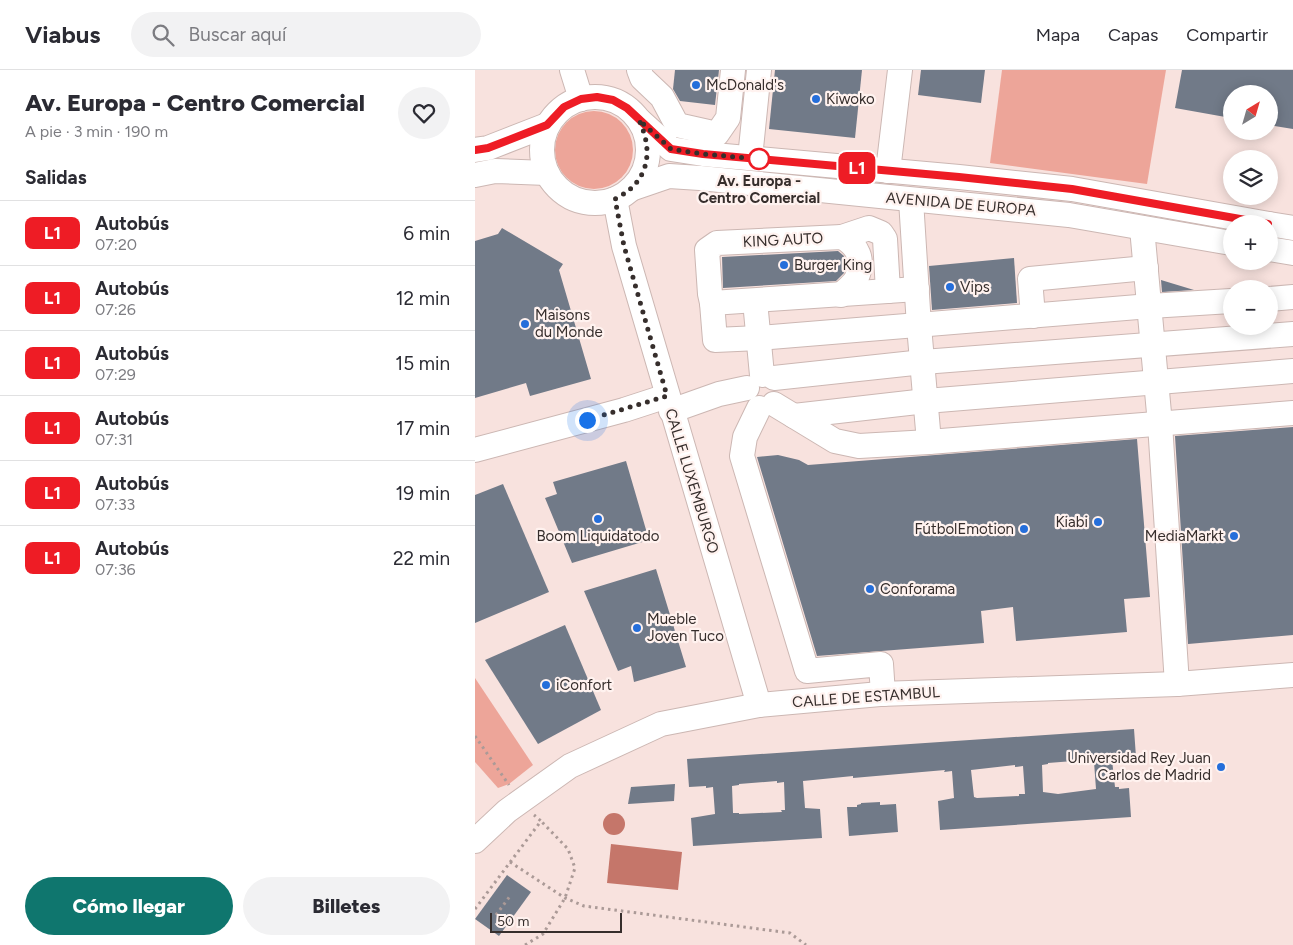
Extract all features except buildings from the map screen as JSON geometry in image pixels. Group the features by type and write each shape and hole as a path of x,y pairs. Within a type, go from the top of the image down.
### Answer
{"street":[{"path":"572,70 581,99"},
{"path":"639,70 642,78 662,97 677,125 717,134 728,118 733,70"},
{"path":"750,158 759,70"},
{"path":"888,171 900,70"},
{"path":"597,97 613,100 627,108 639,120 645,134 648,149 646,164 640,178 623,194 600,203 584,202 569,196 556,186 547,173 543,162 542,138 547,125 564,107 581,99 597,97"},
{"name":"AVENIDA DE EUROPA","path":"639,120 671,149 703,154 1072,189 1223,216"},
{"path":"475,150 488,148 547,125"},
{"path":"475,175 495,171 547,173"},
{"name":"AVENIDA DE EUROPA","path":"623,194 669,176 1069,214 1223,242"},
{"name":"CALLE LUXEMBURGO","path":"623,194 624,246 759,705"},
{"path":"911,200 929,442"},
{"name":"AVENIDA DE EUROPA","path":"1278,226 1293,228"},
{"path":"842,237 869,228 881,232 885,239 888,291"},
{"path":"1142,228 1161,424 1177,684"},
{"name":"KING AUTO","path":"713,303 710,294 707,250 717,243 842,237 852,243 861,258 857,278 841,295"},
{"path":"1278,250 1293,253"},
{"path":"1033,316 1030,279 1146,268"},
{"path":"917,289 713,303 715,340 1223,301"},
{"path":"1278,298 1293,297"},
{"path":"755,301 768,395 745,437 742,456 807,671 881,664 883,694"},
{"path":"768,395 923,362 1293,334"},
{"path":"475,450 615,413 719,394 926,401 1293,371"},
{"path":"768,395 835,441 859,446 1293,414"},
{"name":"CALLE DE ESTAMBUL","path":"475,841 507,810 570,766 661,724 759,705 883,694 1177,684 1293,675"}],"path":[{"path":"525,945 543,934 565,898 575,868 568,849 541,822"},
{"path":"510,862 565,898 584,906 790,932 806,945"},
{"path":"496,915 510,896"}],"shaded area":[{"path":"1002,70 1166,70 1147,184 990,163"},
{"path":"594,111 609,114 626,128 630,135 633,150 630,165 616,182 609,186 594,189 579,186 562,172 558,165 555,150 558,135 572,118 579,114"},
{"path":"475,678 533,765 509,784 498,788 475,762"},
{"path":"614,813 622,816 625,824 622,832 614,835 606,832 603,824 606,816"},
{"path":"611,844 682,852 678,890 607,883"}],"bus line":[{"name":"L1","path":"475,150 488,148 547,125 564,107 581,99 597,97 613,100 627,108 671,149 703,154 1072,189 1223,216"}],"place":[{"name":"McDonald's","path":"696,85"},
{"name":"Kiwoko","path":"816,99"},
{"name":"Av. Europa - Centro Comercial","path":"759,159"},
{"name":"Burger King","path":"784,265"},
{"name":"Vips","path":"950,287"},
{"name":"Maisons du Monde","path":"525,324"},
{"name":"Boom Liquidatodo","path":"598,519"},
{"name":"Kiabi","path":"1098,522"},
{"name":"FútbolEmotion","path":"1024,529"},
{"name":"MediaMarkt","path":"1234,536"},
{"name":"Conforama","path":"870,589"},
{"name":"Mueble Joven Tuco","path":"637,628"},
{"name":"iConfort","path":"546,685"},
{"name":"Universidad Rey Juan Carlos de Madrid","path":"1221,767"}],"route":[{"path":"587,420 667,396 624,246 615,199 631,189 640,178 646,164 648,149 645,134 639,120 671,149 759,159"}]}
